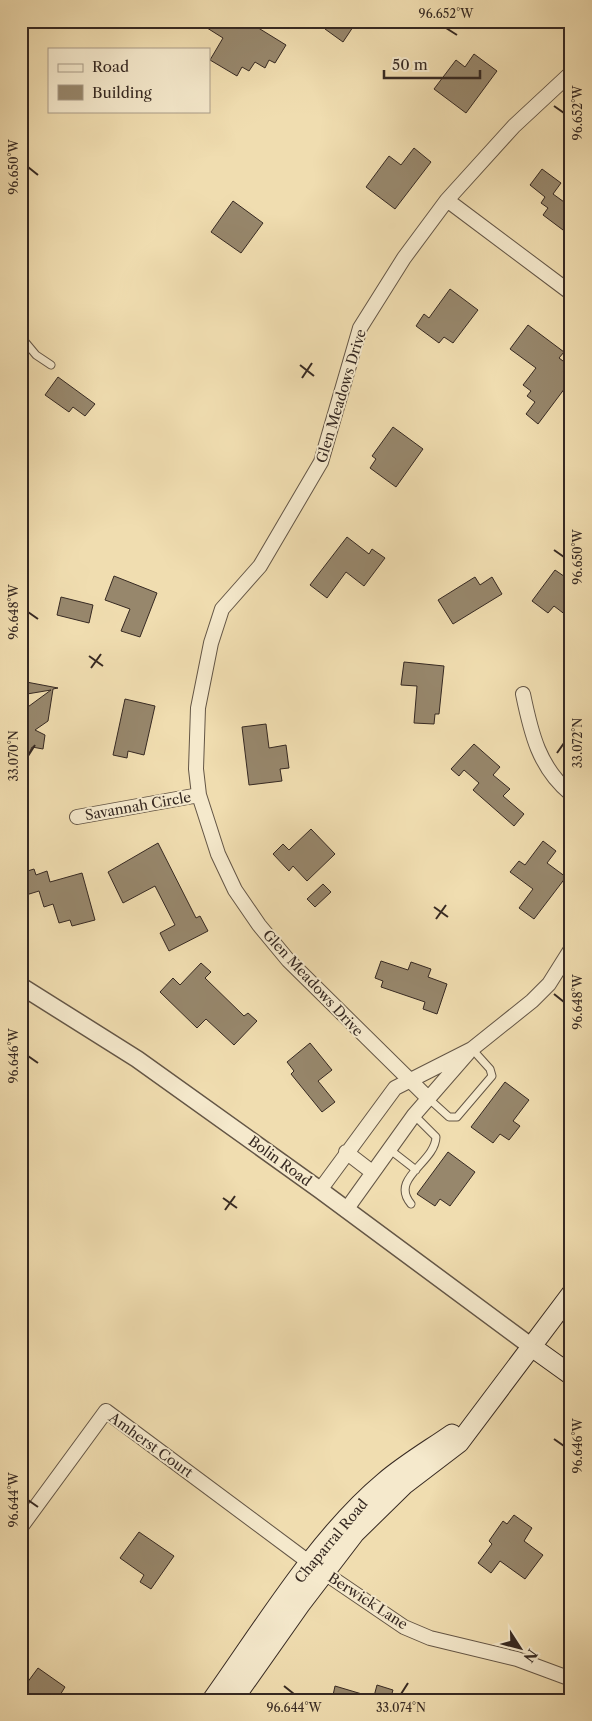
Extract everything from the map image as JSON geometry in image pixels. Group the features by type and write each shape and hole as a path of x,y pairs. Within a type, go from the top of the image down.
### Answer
{"main road":[{"name":"Chaparral Road","path":"212,1700 317,1568 355,1534 404,1485 459,1443 483,1414 571,1294"},
{"path":"532,1347 571,1375"},
{"name":"Chaparral Road","path":"233,1700 317,1568"}],"street":[{"name":"Glen Meadows Drive","path":"428,1098 305,979 254,918 226,873 199,795 196,769 198,708 222,609 260,566 321,462 360,328 404,258 447,200 514,126 571,73"},
{"path":"447,200 571,293"},
{"path":"523,694 530,729 543,763 550,775 571,794"},
{"name":"Savannah Circle","path":"77,817 199,795"},
{"path":"346,1210 428,1098 472,1049 532,1001 549,984 569,954"},
{"name":"Bolin Road","path":"21,986 137,1058 320,1190 532,1347"},
{"path":"320,1190 346,1152 395,1088 472,1049"},
{"path":"346,1152 372,1172"},
{"name":"Amherst Court","path":"21,1527 106,1411 317,1568"},
{"name":"Berwick Lane","path":"317,1568 392,1620 417,1633 517,1659 571,1679"}],"lane":[{"path":"21,337 36,355 51,365"},
{"path":"428,1098 449,1117 457,1117 480,1092 492,1076 472,1049"},
{"path":"411,1204 404,1192 405,1182 436,1145 436,1137 414,1115"},
{"path":"389,1150 416,1170"}],"building":[{"path":"196,21 247,21 286,45 275,63 269,60 265,68 255,62 249,71 242,67 237,76 210,60 223,38"},
{"path":"330,21 357,21 343,42 325,29"},
{"path":"474,54 497,71 466,113 434,89 456,60 465,67"},
{"path":"414,148 431,162 395,209 366,187 389,156 401,165"},
{"path":"542,169 561,183 553,194 571,207 571,236 543,215 548,208 541,203 545,197 530,185"},
{"path":"233,201 263,223 241,253 211,232"},
{"path":"450,289 478,310 453,343 444,337 439,343 416,326 424,314 429,318"},
{"path":"528,325 564,352 559,358 571,367 571,380 538,424 526,414 535,402 527,396 531,391 523,385 536,368 510,349"},
{"path":"58,377 95,404 85,416 73,407 69,412 45,395"},
{"path":"393,427 423,449 396,487 370,468 376,459 372,456"},
{"path":"347,537 369,554 372,549 385,558 364,586 346,572 327,598 310,585"},
{"path":"555,570 571,581 571,619 554,606 548,613 532,601"},
{"path":"114,576 157,593 140,637 121,631 130,609 105,600"},
{"path":"475,577 480,585 492,577 502,594 453,624 438,600"},
{"path":"61,597 93,605 89,623 57,615"},
{"path":"404,662 444,666 439,714 435,714 434,724 414,723 417,686 401,685"},
{"path":"21,681 58,688 53,689 48,721 35,730 45,735 43,749 32,747 21,771 21,712 51,690 21,695"},
{"path":"125,699 155,706 144,755 128,751 127,758 113,755"},
{"path":"266,724 269,748 286,745 289,768 280,769 282,781 249,785 242,727"},
{"path":"474,744 500,767 493,775 510,789 503,796 524,814 514,826 473,790 479,783 464,770 459,776 451,769"},
{"path":"311,829 335,854 307,881 293,866 289,871 273,854 283,844 289,850"},
{"path":"543,841 556,851 547,863 566,877 534,919 519,908 533,889 510,872 519,861 525,865"},
{"path":"158,843 196,918 200,916 208,931 169,951 160,933 175,925 155,886 123,903 108,872"},
{"path":"34,869 36,875 47,871 50,882 82,873 95,920 72,926 70,920 59,923 53,904 44,907 39,891 26,895 21,873"},
{"path":"323,884 331,892 315,907 307,899"},
{"path":"381,961 408,970 411,962 431,969 428,977 447,984 437,1014 423,1009 425,1002 381,987 383,981 375,978"},
{"path":"201,963 211,972 205,978 244,1016 248,1013 257,1021 234,1045 206,1019 197,1028 160,992 173,978 180,985"},
{"path":"310,1043 332,1070 318,1081 335,1102 322,1112 291,1074 294,1071 287,1062"},
{"path":"505,1082 529,1100 513,1121 520,1126 509,1140 500,1134 493,1143 471,1127"},
{"path":"448,1152 475,1172 450,1206 440,1199 435,1206 417,1194"},
{"path":"514,1515 532,1528 524,1541 543,1555 525,1579 500,1561 491,1573 478,1563 492,1544 489,1541 503,1521 507,1524"},
{"path":"139,1532 174,1556 151,1589 140,1582 144,1575 120,1558"},
{"path":"38,1668 65,1687 57,1700 21,1700 21,1691"},
{"path":"377,1685 393,1690 390,1700 373,1700"},
{"path":"335,1686 372,1697 372,1700 332,1700"}]}
